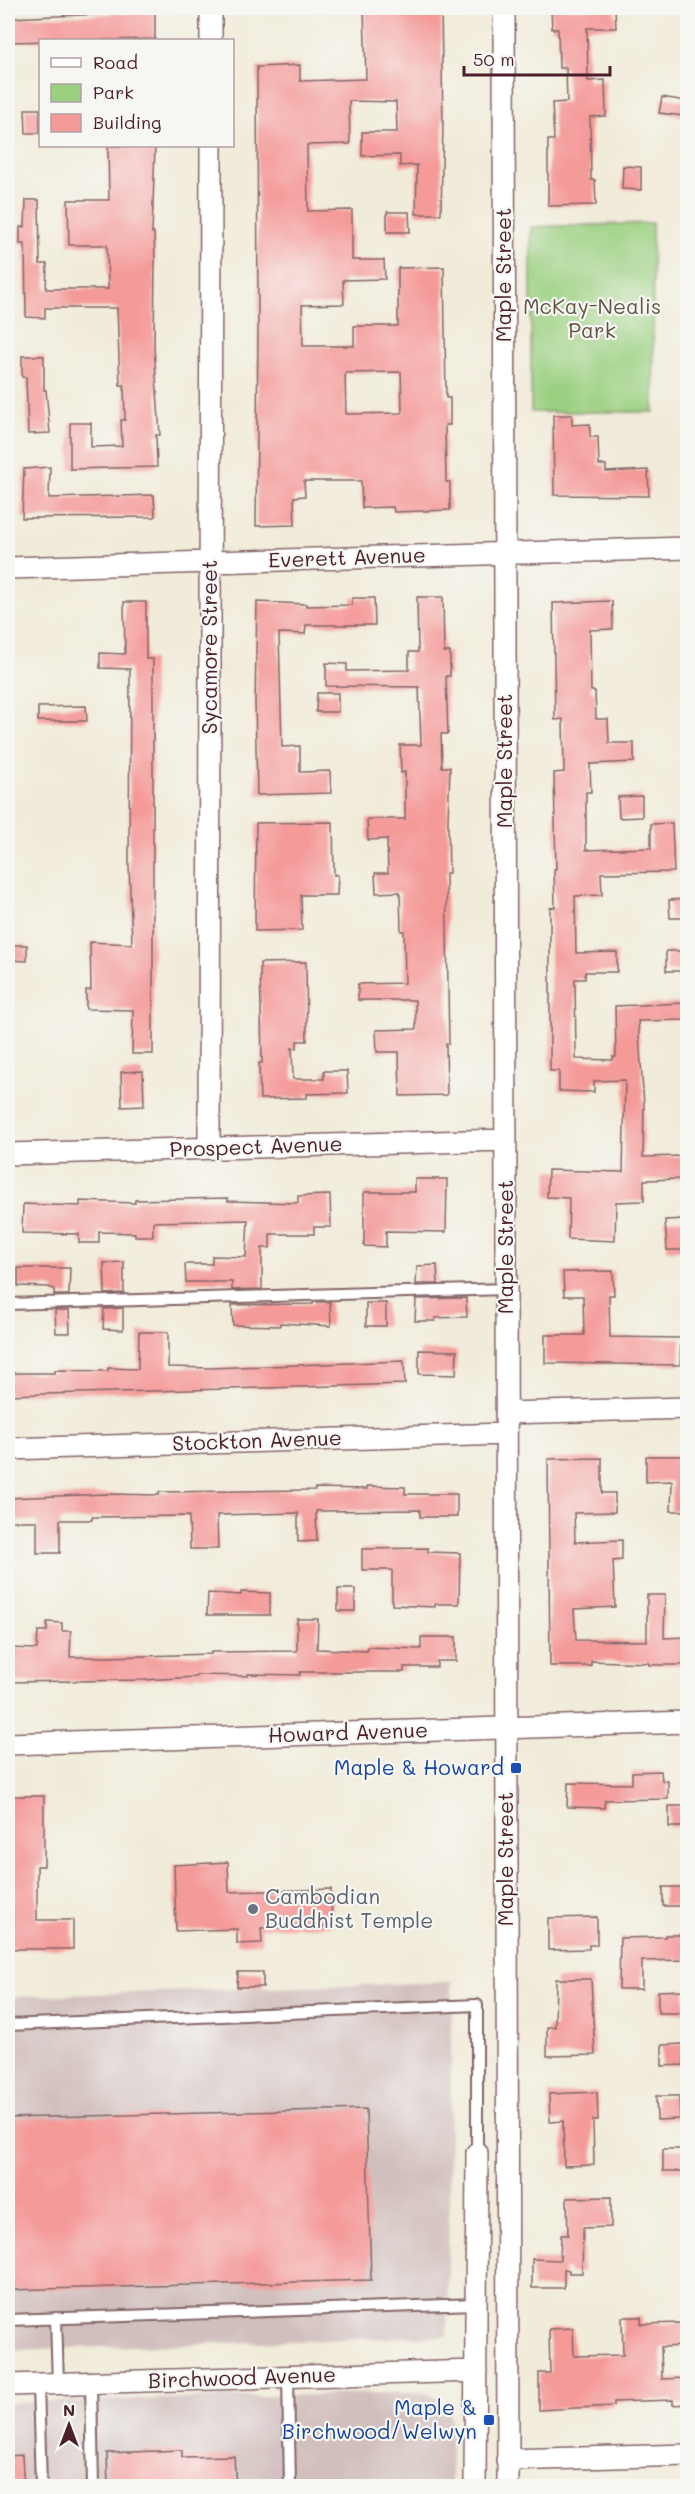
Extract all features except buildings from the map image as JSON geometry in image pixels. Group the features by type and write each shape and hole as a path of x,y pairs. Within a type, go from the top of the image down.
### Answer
{"street":[{"path":"211,8 211,39"},
{"name":"Maple Street","path":"504,8 508,2487"},
{"name":"Sycamore Street","path":"208,1148 211,147"},
{"name":"Everett Avenue","path":"8,568 687,548"},
{"name":"Prospect Avenue","path":"8,1154 506,1140"},
{"name":"Stockton Avenue","path":"8,1449 506,1423 687,1408"},
{"name":"Howard Avenue","path":"8,1744 687,1722"},
{"path":"475,2487 477,2153"},
{"name":"Birchwood Avenue","path":"8,2385 476,2371"},
{"path":"507,2460 687,2455"}],"lane":[{"path":"8,1304 506,1289"},
{"path":"8,2025 477,2006 477,2153"},
{"path":"8,2320 476,2304"},
{"path":"40,2487 56,2318"},
{"path":"288,2376 290,2487"},
{"path":"91,2383 93,2487"}],"shaded area":[{"path":"452,1982 447,2336 8,2350 8,1997"},
{"path":"427,2392 450,2410 451,2486 8,2486 8,2403"}],"green space":[{"name":"McKay-Nealis Park","path":"652,223 654,412 531,412 531,227"}],"place":[{"name":"Maple & Howard","path":"516,1768"},
{"name":"Cambodian Buddhist Temple","path":"253,1909"},
{"name":"Maple & Birchwood/Welwyn","path":"489,2420"}]}
